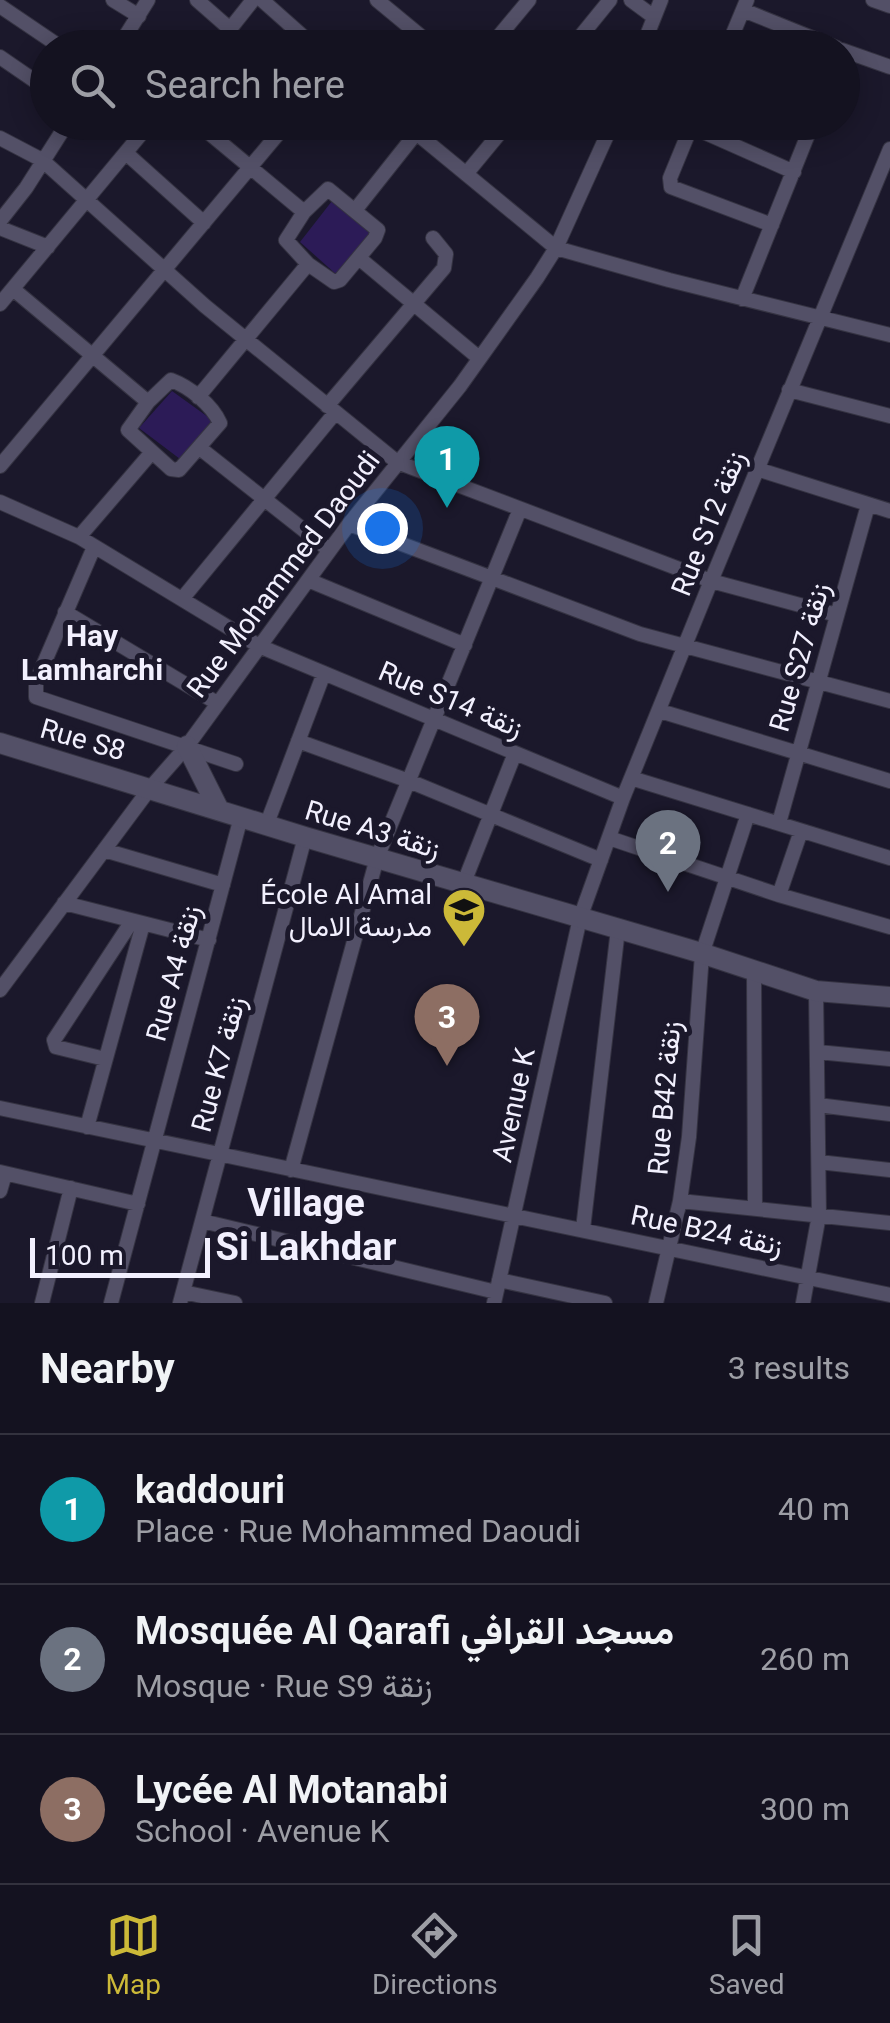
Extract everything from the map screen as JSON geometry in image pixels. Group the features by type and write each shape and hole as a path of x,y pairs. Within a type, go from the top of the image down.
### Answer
{"street":[{"path":"113,0 139,16"},
{"path":"130,30 148,0"},
{"path":"197,0 230,29 253,0"},
{"path":"262,0 296,30"},
{"path":"585,30 610,0"},
{"path":"631,0 654,18"},
{"path":"649,30 661,0"},
{"path":"873,0 890,6"},
{"path":"381,1 414,30"},
{"path":"503,30 522,2"},
{"path":"735,30 745,5 800,30"},
{"path":"0,6 35,30"},
{"path":"860,56 890,67"},
{"path":"0,58 30,78"},
{"path":"0,138 42,160 164,271 397,462 710,581 837,615"},
{"path":"48,247 0,224 56,140"},
{"path":"0,304 136,140"},
{"path":"218,140 304,212"},
{"path":"0,466 272,140"},
{"path":"356,209 411,140"},
{"path":"432,140 466,174 556,248 890,335"},
{"path":"466,174 494,140"},
{"name":"Rue Mohammed Daoudi","path":"0,990 151,787 187,746 329,550 479,358 556,248 605,140"},
{"path":"683,140 670,178 671,186 772,225"},
{"path":"724,140 794,172"},
{"path":"742,299 806,140"},
{"path":"126,153 204,223"},
{"name":"Rue S12 زنقة","path":"580,918 710,581 889,157"},
{"path":"328,189 356,209 378,230 340,280 334,282 308,264 286,240 304,212 328,189"},
{"path":"182,599 446,261 446,254 433,238"},
{"path":"359,258 479,358"},
{"path":"198,396 308,264"},
{"path":"13,289 148,402"},
{"path":"171,380 198,396 220,423 179,470 171,469 128,430 148,402 171,380"},
{"path":"789,390 890,416"},
{"path":"201,448 329,550"},
{"path":"79,538 152,452"},
{"path":"757,469 890,511"},
{"name":"Rue S14 زنقة","path":"0,502 79,538 259,646 624,798"},
{"name":"Rue S27 زنقة","path":"779,823 868,505"},
{"path":"291,1170 377,858 520,509"},
{"path":"349,524 640,634 890,701"},
{"path":"94,547 36,682 36,697 236,764"},
{"path":"308,580 465,645"},
{"path":"65,612 217,703"},
{"path":"266,826 324,672"},
{"path":"660,711 890,781"},
{"path":"298,741 601,860"},
{"name":"Rue S8","path":"0,743 151,787"},
{"path":"187,746 219,810"},
{"path":"463,885 515,754"},
{"path":"632,778 890,858"},
{"name":"Rue A3 زنقة","path":"151,787 305,838 816,991 890,998"},
{"name":"Rue B42 زنقة","path":"656,1303 680,1202 689,1137 702,954 748,814"},
{"name":"Rue A4 زنقة","path":"111,1303 241,818"},
{"path":"779,894 801,830"},
{"name":"Rue K7 زنقة","path":"182,1297 305,838"},
{"path":"609,838 890,927"},
{"path":"104,850 223,885"},
{"path":"64,903 209,940"},
{"name":"Avenue K","path":"496,1292 580,918"},
{"path":"106,1059 56,1046 54,1040 138,922"},
{"path":"87,1126 138,922"},
{"path":"583,1230 618,929"},
{"path":"754,970 755,1208"},
{"path":"804,1303 819,1216 816,991"},
{"path":"818,1052 890,1059"},
{"path":"818,1105 890,1114"},
{"name":"Rue B24 زنقة","path":"0,1108 890,1295"},
{"path":"819,1162 890,1170"},
{"path":"0,1191 3,1173 138,1204"},
{"path":"42,1303 70,1188"},
{"path":"680,1202 890,1223"},
{"path":"202,1221 496,1292 605,1303"},
{"path":"182,1297 235,1303"}],"shaded area":[{"path":"332,201 372,231 337,275 300,242"},
{"path":"172,391 215,422 180,459 139,428"}],"place":[{"name":"kaddouri","path":"447,508"},
{"name":"Mosquée Al Qarafi مسجد القرافي","path":"668,892"},
{"name":"École Al Amal مدرسة الامال","path":"464,948"},
{"name":"Lycée Al Motanabi","path":"447,1066"}],"district":[{"name":"Hay Lamharchi","path":"92,653"},
{"name":"Village Si Lakhdar","path":"306,1225"}]}
